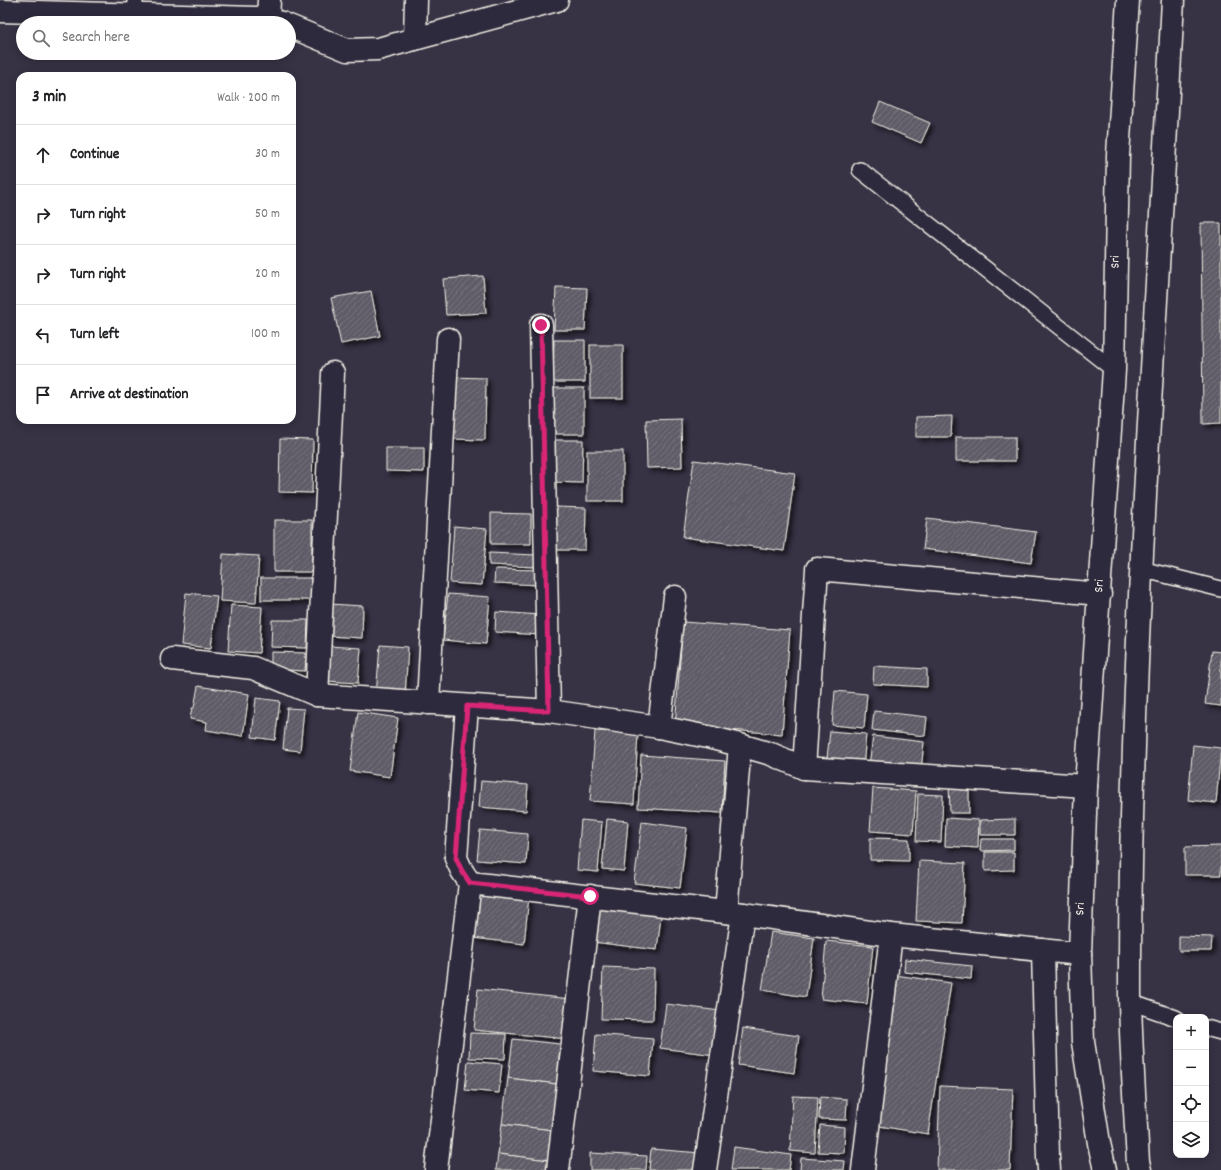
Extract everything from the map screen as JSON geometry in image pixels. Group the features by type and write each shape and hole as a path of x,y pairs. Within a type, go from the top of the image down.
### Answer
{"main road":[{"path":"415,39 416,0"},
{"name":"Sri","path":"1105,1170 1099,1143 1083,1042 1080,954 1086,786 1114,370 1118,155 1128,0"},
{"path":"1140,1170 1138,1162 1130,1002 1132,817 1141,569 1173,0"},
{"path":"296,29 347,50 378,49 548,1"},
{"path":"0,11 135,7 234,16"},
{"path":"541,325 549,711"},
{"path":"428,703 448,339"},
{"path":"317,695 333,373"},
{"path":"804,768 817,569 1100,594"},
{"path":"659,727 675,597"},
{"path":"172,660 252,668 317,695 549,711 659,727 740,745 771,754 804,768 1086,786"},
{"path":"436,1170 470,883 456,858 467,706"},
{"path":"705,1170 735,913 740,745"},
{"path":"470,883 735,913 891,935 1080,954"},
{"path":"558,1170 590,896"},
{"path":"863,1170 891,935"},
{"path":"1043,950 1049,1170"}],"lane":[{"path":"860,170 1114,370"},
{"path":"1141,569 1221,589"},
{"path":"1130,1002 1173,1017"},
{"path":"1209,1029 1221,1032"}],"building":[{"path":"880,102 930,123 921,143 872,122"},
{"path":"1201,223 1221,223 1221,423 1203,424"},
{"path":"483,276 486,313 446,315 443,279"},
{"path":"556,287 587,288 585,330 554,330"},
{"path":"371,291 380,336 341,344 331,298"},
{"path":"554,340 585,340 585,382 553,382"},
{"path":"590,345 623,345 623,398 590,398"},
{"path":"452,377 486,378 485,440 451,439"},
{"path":"554,388 584,388 584,434 554,434"},
{"path":"952,416 951,437 916,437 916,417"},
{"path":"681,419 682,467 647,468 646,420"},
{"path":"956,437 1015,437 1015,461 956,461"},
{"path":"280,439 313,440 312,493 279,492"},
{"path":"552,440 583,440 582,483 550,482"},
{"path":"386,448 424,448 424,472 386,471"},
{"path":"587,451 623,451 623,501 587,501"},
{"path":"694,460 795,473 784,551 683,537"},
{"path":"556,507 586,508 585,550 554,550"},
{"path":"491,513 531,514 531,544 491,544"},
{"path":"927,518 1036,532 1031,563 923,549"},
{"path":"274,520 312,520 312,572 274,572"},
{"path":"454,526 487,529 482,585 450,583"},
{"path":"489,553 536,555 536,567 489,565"},
{"path":"223,554 259,556 256,603 220,601"},
{"path":"495,569 541,570 540,585 494,583"},
{"path":"261,578 311,578 311,600 261,600"},
{"path":"186,593 217,596 211,648 181,645"},
{"path":"448,594 490,597 486,644 443,640"},
{"path":"330,604 363,606 362,638 328,636"},
{"path":"231,605 262,607 259,653 228,651"},
{"path":"496,612 541,615 540,635 495,632"},
{"path":"272,620 308,620 307,648 271,647"},
{"path":"683,622 790,630 782,734 675,726"},
{"path":"380,645 408,647 405,697 376,695"},
{"path":"328,646 361,648 358,683 326,681"},
{"path":"1212,651 1221,652 1221,706 1205,704"},
{"path":"271,652 306,653 305,671 271,669"},
{"path":"874,666 927,669 927,687 873,684"},
{"path":"198,686 249,694 243,736 206,730 207,722 190,719 192,708 194,708"},
{"path":"835,691 867,694 864,728 832,725"},
{"path":"256,698 280,701 275,740 252,737"},
{"path":"287,708 304,709 300,751 283,749"},
{"path":"874,711 927,717 925,736 872,730"},
{"path":"358,712 398,718 390,777 350,771"},
{"path":"595,731 638,733 634,804 590,801"},
{"path":"830,731 866,734 863,769 850,760 827,758"},
{"path":"873,736 924,742 921,771 869,766"},
{"path":"1193,745 1221,748 1216,803 1188,800"},
{"path":"641,755 725,761 722,813 638,808"},
{"path":"481,781 528,785 526,811 479,807"},
{"path":"969,782 969,813 950,813 949,783"},
{"path":"873,788 916,791 913,834 870,831"},
{"path":"918,794 943,795 941,842 916,841"},
{"path":"946,818 979,820 978,848 945,846"},
{"path":"607,819 628,821 624,871 602,869"},
{"path":"1015,819 1015,835 980,835 980,820"},
{"path":"581,820 602,822 598,872 577,870"},
{"path":"642,822 687,828 680,888 634,883"},
{"path":"480,830 528,834 526,864 477,860"},
{"path":"870,838 909,839 909,861 870,860"},
{"path":"981,839 1014,839 1014,850 980,851"},
{"path":"1221,846 1221,875 1185,875 1185,847"},
{"path":"985,852 1014,852 1014,870 985,871"},
{"path":"919,861 965,863 962,923 916,921"},
{"path":"478,891 529,896 524,944 473,938"},
{"path":"597,908 661,916 657,950 593,942"},
{"path":"771,932 814,938 806,997 762,990"},
{"path":"1179,936 1212,937 1211,951 1179,951"},
{"path":"826,941 873,946 867,1004 821,999"},
{"path":"905,959 972,966 971,979 904,972"},
{"path":"603,967 654,969 653,1020 601,1019"},
{"path":"895,975 951,983 928,1134 873,1125"},
{"path":"478,989 571,999 567,1039 474,1030"},
{"path":"666,1004 720,1011 715,1055 660,1048"},
{"path":"743,1028 799,1036 794,1073 738,1065"},
{"path":"470,1033 506,1034 505,1059 469,1058"},
{"path":"596,1034 653,1039 650,1076 593,1071"},
{"path":"513,1039 560,1044 557,1084 508,1078"},
{"path":"468,1061 502,1064 499,1093 465,1090"},
{"path":"508,1078 557,1084 553,1130 502,1124"},
{"path":"940,1086 1013,1089 1010,1170 937,1170"},
{"path":"793,1096 818,1097 815,1153 790,1151"},
{"path":"820,1097 847,1099 846,1120 819,1119"},
{"path":"502,1124 553,1130 549,1160 498,1154"},
{"path":"820,1125 845,1127 844,1153 818,1152"},
{"path":"734,1147 791,1155 789,1170 731,1170"},
{"path":"651,1149 701,1153 699,1170 649,1170"},
{"path":"590,1153 647,1156 646,1170 590,1170"},
{"path":"498,1154 549,1160 548,1170 496,1170"},
{"path":"801,1158 845,1161 844,1170 800,1170"}],"route":[{"path":"541,325 549,711 467,706 456,858 470,883 590,896"}]}
